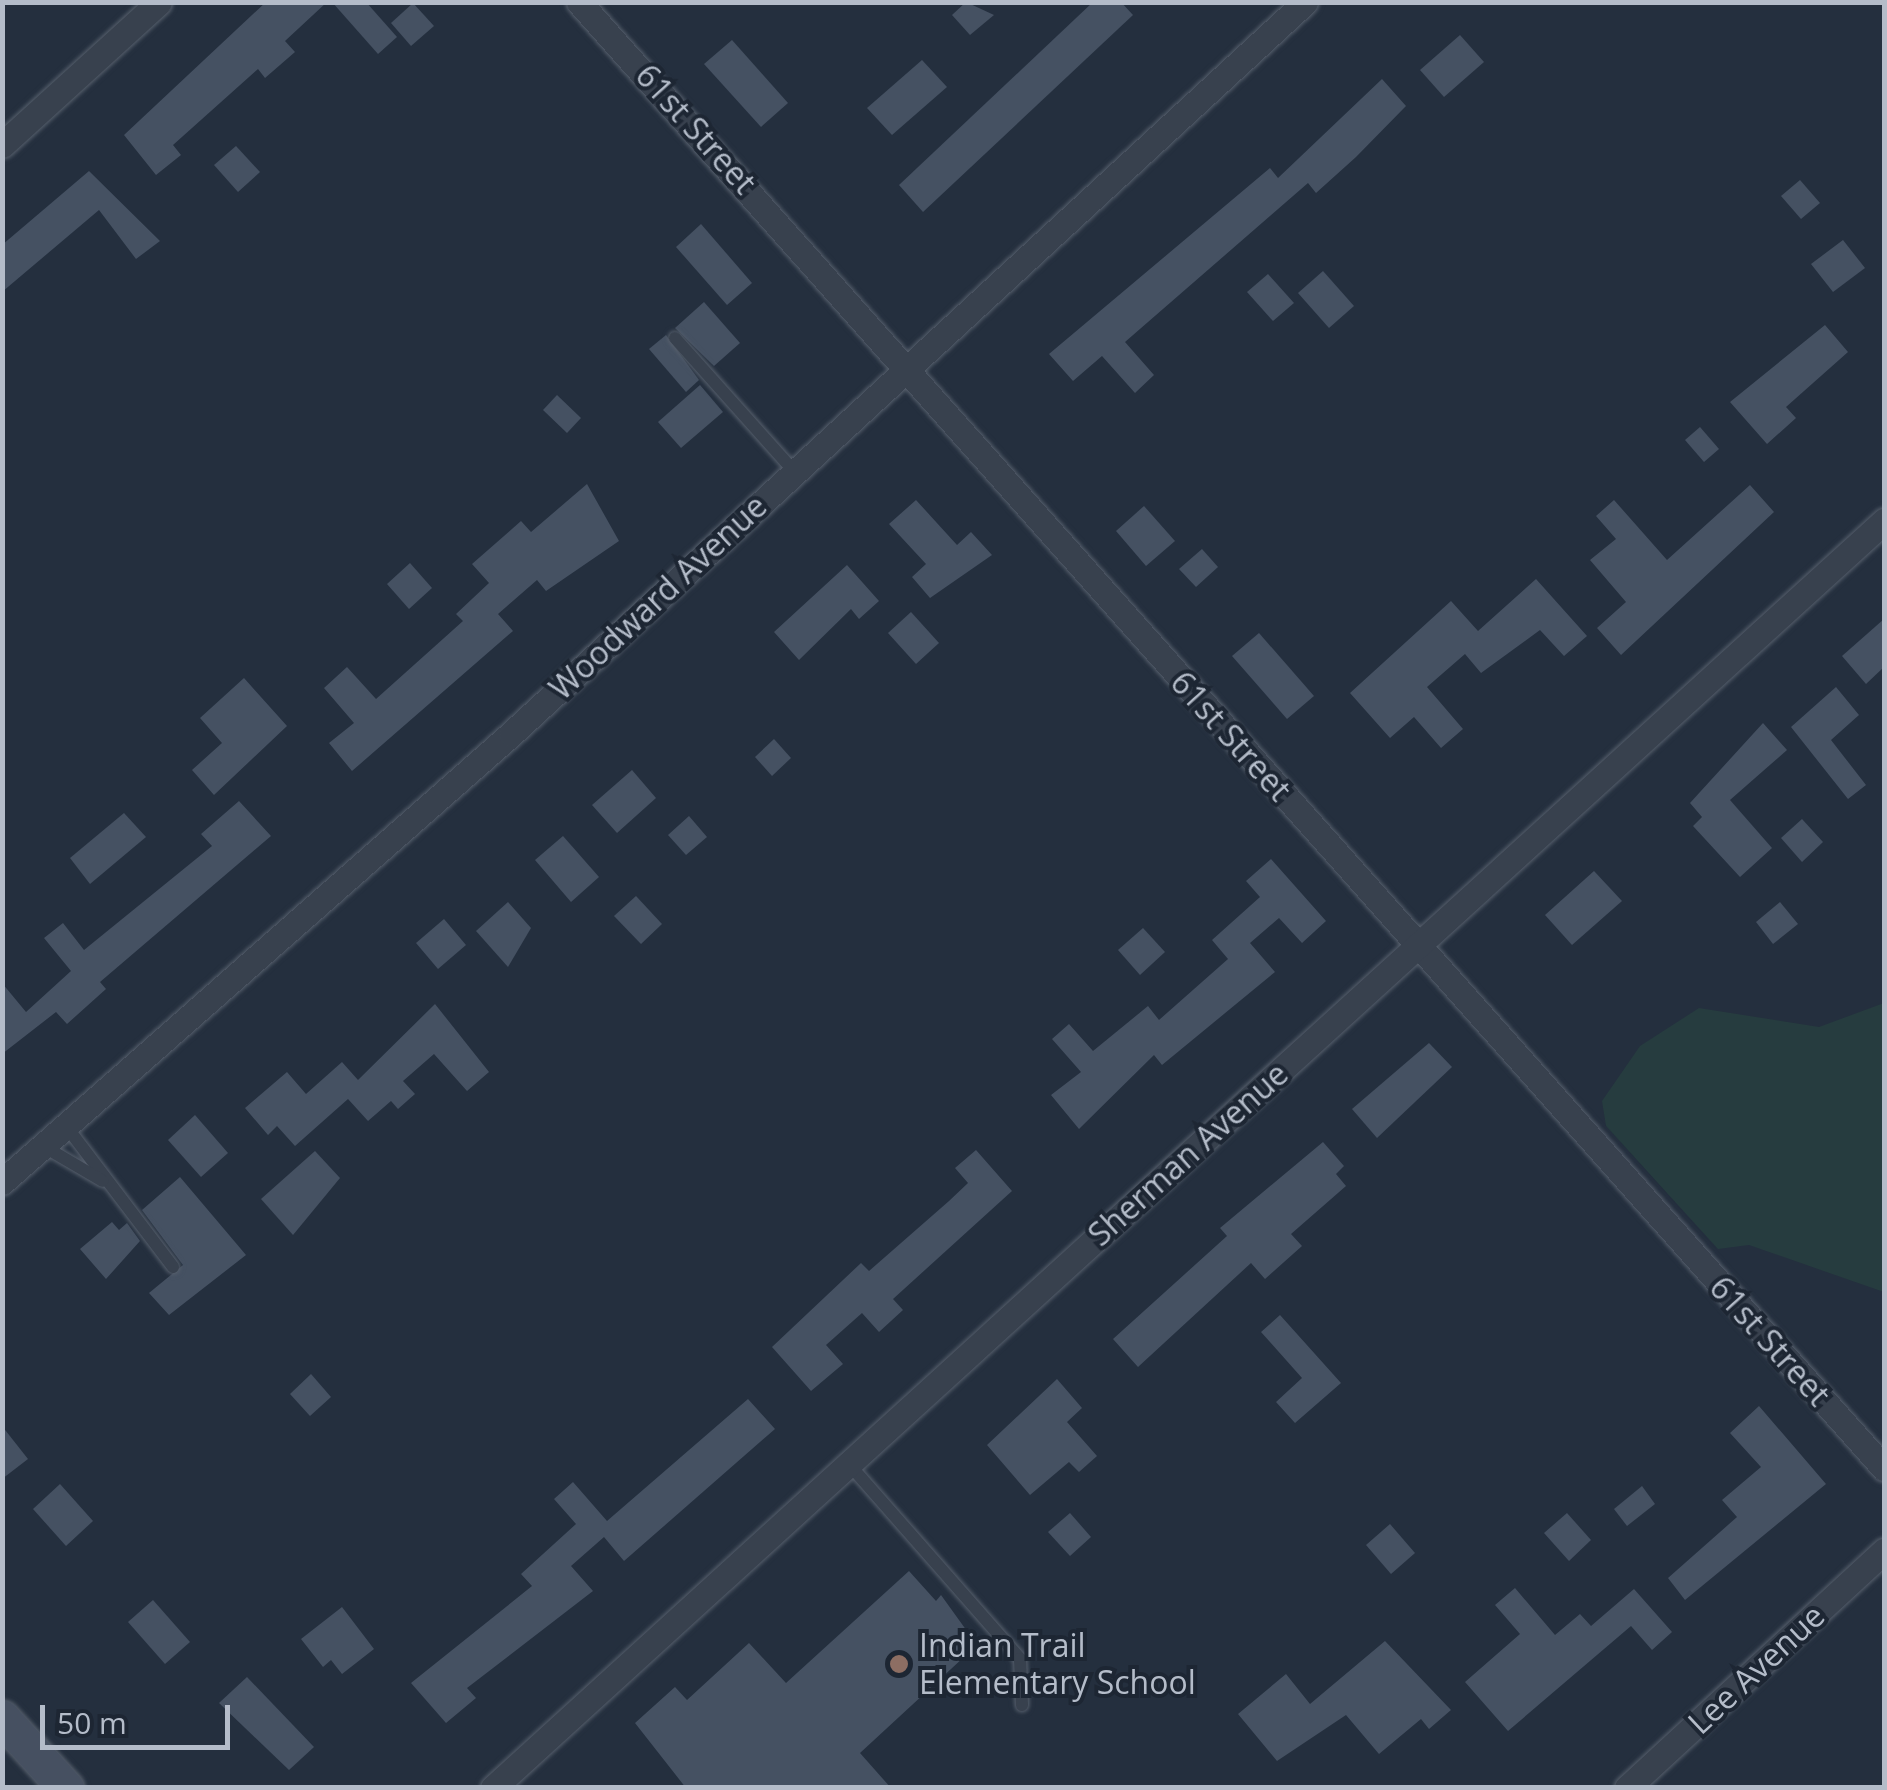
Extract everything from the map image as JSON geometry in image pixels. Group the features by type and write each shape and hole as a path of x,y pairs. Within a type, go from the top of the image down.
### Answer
{"main road":[{"path":"2,1718 66,1788"}],"street":[{"path":"2,145 160,2"},
{"name":"61st Street","path":"579,2 1414,948 1884,1468"},
{"name":"Woodward Avenue","path":"2,1182 794,471 1305,2"},
{"name":"Sherman Avenue","path":"493,1788 1884,521"},
{"name":"Lee Avenue","path":"1626,1788 1884,1551"}],"lane":[{"path":"675,338 794,471"},
{"path":"66,1126 103,1182 174,1267"},
{"path":"43,1146 103,1182"},
{"path":"848,1463 1020,1659 1022,1705"}],"green space":[{"path":"1884,1003 1884,1292 1749,1245 1718,1249 1606,1126 1602,1101 1640,1046 1699,1008 1819,1027"}],"building":[{"path":"266,2 327,2 285,41 295,52 265,78 258,69 173,145 181,155 156,175 124,135"},
{"path":"332,2 366,2 397,37 378,54"},
{"path":"966,2 994,15 970,35 952,15"},
{"path":"1093,2 1121,2 1133,15 923,212 899,185"},
{"path":"413,3 434,26 411,46 391,23"},
{"path":"1460,35 1484,62 1444,97 1420,70"},
{"path":"732,40 788,103 761,127 704,64"},
{"path":"922,60 947,87 892,135 867,108"},
{"path":"1382,79 1406,106 1316,193 1308,183 1125,342 1154,375 1135,393 1102,356 1073,381 1049,354 1270,168 1278,178"},
{"path":"236,146 260,172 238,192 214,165"},
{"path":"89,171 160,241 136,259 99,210 2,292 2,245"},
{"path":"1800,180 1820,203 1801,219 1781,196"},
{"path":"701,224 752,283 727,305 676,247"},
{"path":"1843,240 1865,268 1833,292 1811,264"},
{"path":"1323,271 1354,306 1329,328 1298,293"},
{"path":"1268,274 1294,303 1273,321 1247,292"},
{"path":"704,302 740,343 714,366 675,328"},
{"path":"1825,325 1848,352 1786,407 1796,418 1767,444 1730,402"},
{"path":"666,335 699,380 686,392 649,349"},
{"path":"700,385 723,412 681,448 658,422"},
{"path":"557,395 581,418 567,433 543,410"},
{"path":"1700,427 1719,449 1704,462 1685,440"},
{"path":"587,484 619,541 546,591 537,580 498,614 513,631 352,771 329,743 354,723 324,688 347,667 376,699 463,621 456,614 489,583 472,564 521,521 531,532"},
{"path":"1750,485 1774,512 1621,655 1597,628 1626,602 1590,560 1616,539 1596,516 1614,500 1667,560"},
{"path":"916,500 957,545 971,532 992,555 930,598 912,577 926,564 889,524"},
{"path":"1144,506 1175,541 1146,566 1116,531"},
{"path":"1202,549 1218,567 1196,587 1179,569"},
{"path":"410,563 432,588 409,609 387,584"},
{"path":"847,565 879,601 859,619 851,609 799,660 774,632"},
{"path":"1536,579 1587,636 1564,656 1540,630 1481,673 1465,654 1427,687 1463,729 1441,748 1414,717 1390,738 1350,693 1451,601 1478,631"},
{"path":"911,612 939,643 916,664 888,633"},
{"path":"1884,619 1884,667 1866,684 1842,656"},
{"path":"1259,633 1314,696 1287,719 1232,656"},
{"path":"244,678 287,726 214,795 192,770 222,743 200,718"},
{"path":"1836,687 1859,715 1831,740 1866,785 1848,799 1791,727"},
{"path":"1763,723 1787,750 1730,800 1772,848 1740,877 1693,826 1702,817 1690,803"},
{"path":"774,739 791,758 772,776 755,757"},
{"path":"632,770 656,798 617,833 592,805"},
{"path":"239,801 271,836 100,982 106,989 67,1024 56,1012 2,1054 2,983 26,1012 71,971 44,938 63,923 84,950 212,846 201,834"},
{"path":"124,813 146,837 90,884 70,858"},
{"path":"689,816 707,837 686,855 668,835"},
{"path":"1802,819 1823,842 1802,862 1781,838"},
{"path":"563,836 599,877 571,902 535,860"},
{"path":"1271,859 1326,921 1302,943 1279,918 1250,943 1275,972 1162,1065 1154,1055 1079,1129 1051,1095 1081,1072 1052,1039 1069,1024 1093,1051 1148,1006 1159,1020 1228,959 1212,940 1260,897 1246,881"},
{"path":"1594,871 1622,901 1572,945 1545,915"},
{"path":"636,896 662,924 641,944 614,916"},
{"path":"508,902 531,928 508,967 476,931"},
{"path":"1780,902 1798,924 1773,944 1756,922"},
{"path":"444,919 466,945 438,969 416,943"},
{"path":"1143,928 1165,952 1140,975 1118,950"},
{"path":"435,1004 489,1072 467,1091 434,1054 403,1081 415,1094 398,1109 391,1101 368,1121 348,1099 295,1146 277,1126 268,1135 245,1108 287,1072 306,1094 342,1062 358,1080"},
{"path":"1429,1043 1452,1067 1377,1138 1352,1109"},
{"path":"195,1115 228,1153 201,1177 168,1140"},
{"path":"1323,1142 1344,1166 1336,1174 1346,1186 1291,1234 1302,1246 1265,1279 1251,1263 1138,1367 1113,1339 1227,1236 1220,1228"},
{"path":"976,1150 1012,1191 893,1299 903,1310 879,1332 862,1313 826,1345 843,1364 811,1391 772,1347 861,1263 869,1271 968,1183 955,1168"},
{"path":"315,1151 340,1178 293,1235 261,1199"},
{"path":"180,1177 246,1255 169,1315 149,1293 183,1265 142,1210"},
{"path":"112,1222 119,1230 127,1223 140,1241 106,1279 80,1249"},
{"path":"1280,1315 1341,1383 1295,1423 1276,1402 1302,1378 1261,1332"},
{"path":"311,1374 331,1397 310,1416 290,1394"},
{"path":"1057,1379 1082,1408 1067,1422 1097,1456 1079,1472 1069,1462 1030,1495 987,1445"},
{"path":"748,1399 775,1429 624,1561 604,1537 571,1566 593,1591 467,1688 476,1698 446,1723 411,1683 532,1586 521,1574 576,1524 554,1499 573,1482 607,1521"},
{"path":"1759,1406 1826,1484 1685,1600 1668,1578 1737,1517 1722,1500 1761,1467 1730,1433"},
{"path":"2,1426 28,1459 2,1479"},
{"path":"60,1484 93,1521 66,1546 33,1509"},
{"path":"1642,1486 1655,1504 1627,1526 1614,1509"},
{"path":"1070,1513 1091,1537 1070,1556 1048,1532"},
{"path":"1567,1513 1591,1540 1569,1561 1544,1533"},
{"path":"1390,1524 1415,1553 1391,1574 1366,1545"},
{"path":"909,1571 936,1601 941,1595 977,1645 860,1753 891,1788 686,1788 635,1723 675,1687 687,1700 749,1643 786,1683"},
{"path":"1515,1588 1555,1635 1580,1614 1591,1626 1634,1589 1672,1632 1652,1650 1631,1626 1508,1731 1465,1682 1520,1634 1495,1605"},
{"path":"153,1600 190,1642 165,1664 128,1622"},
{"path":"342,1607 374,1649 342,1674 331,1660 323,1667 301,1639"},
{"path":"1385,1641 1451,1710 1429,1729 1421,1719 1379,1754 1346,1715 1277,1761 1238,1714 1286,1674 1310,1704"},
{"path":"247,1677 314,1747 289,1770 219,1703"}],"place":[{"name":"Indian Trail Elementary School","path":"899,1664"}]}
